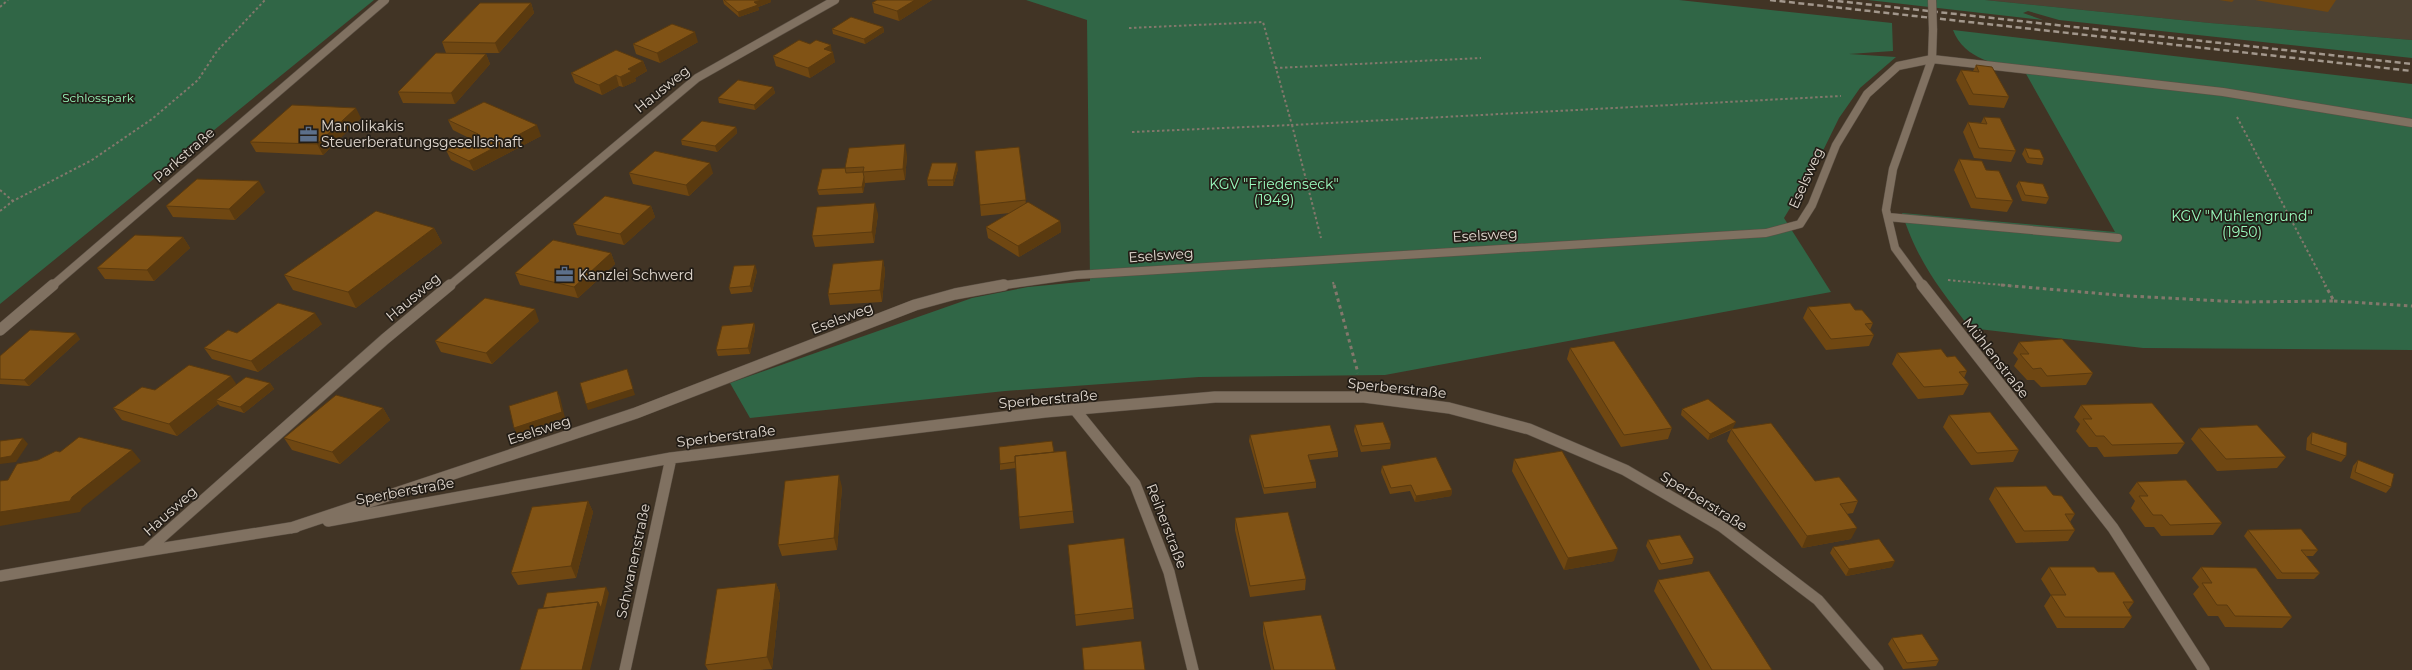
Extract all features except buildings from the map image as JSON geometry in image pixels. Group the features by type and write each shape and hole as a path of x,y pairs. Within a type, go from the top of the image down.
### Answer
{"street":[{"name":"Parkstraße","path":"0,330 385,0"},
{"name":"Hausweg","path":"0,576 146,551 385,339 697,78 835,0"},
{"name":"Mühlenstraße","path":"1932,0 1932,59 1893,169 1886,210 1895,248 1952,326 2113,528 2204,670"},
{"name":"Eselsweg","path":"291,528 636,413 914,305 954,293 999,284 1076,275 1766,233 1800,224 1812,205 1836,145 1866,94 1898,66 1932,59 2223,92 2412,123"},
{"path":"1888,217 2118,238"},
{"name":"Sperberstraße","path":"146,551 291,528 671,458 1045,412 1076,411 1214,397 1364,397 1449,408 1529,429 1625,470 1721,526 1818,600 1878,670"},
{"name":"Reiherstraße","path":"1076,411 1135,484 1169,572 1193,670"},
{"name":"Schwanenstraße","path":"625,670 671,458"}],"path":[{"path":"0,7 8,0"},
{"path":"0,211 13,201 92,160 152,119 198,80 217,51 265,0"},
{"path":"1129,28 1263,22 1292,124"},
{"path":"1275,68 1481,58"},
{"path":"2223,92 2334,301"},
{"path":"1132,132 1866,94"},
{"path":"0,190 13,201"},
{"path":"1917,277 2129,296 2242,302 2334,301 2412,306"}],"shaded area":[{"path":"1985,0 2412,0 2412,40 2210,23"}],"green space":[{"name":"Schlosspark","path":"0,0 374,0 0,304"},
{"name":"KGV \"Friedenseck\" (1949)","path":"1026,0 1679,0 1892,23 1893,51 1849,54 1896,57 1860,88 1839,118 1815,167 1784,218 1831,292 1385,375 1199,377 1005,391 750,418 730,383 972,298 1028,287 1090,281 1087,20"},
{"path":"1868,0 1985,0 2210,23 2412,40 2412,58 2059,20 2028,11 2023,13 2043,20"},
{"name":"KGV \"Mühlengrund\" (1950)","path":"1953,30 2412,84 2412,350 2143,348 1970,328 1930,274 1915,246 1902,213 2115,232 2025,72 1993,63 1973,54 1958,40"}],"railway":[{"path":"1770,0 2412,71"},
{"path":"1828,0 2412,64"}],"place":[{"name":"Manolikakis Steuerberatungsgesellschaft","path":"308,134"},
{"name":"Kanzlei Schwerd","path":"565,275"}]}
